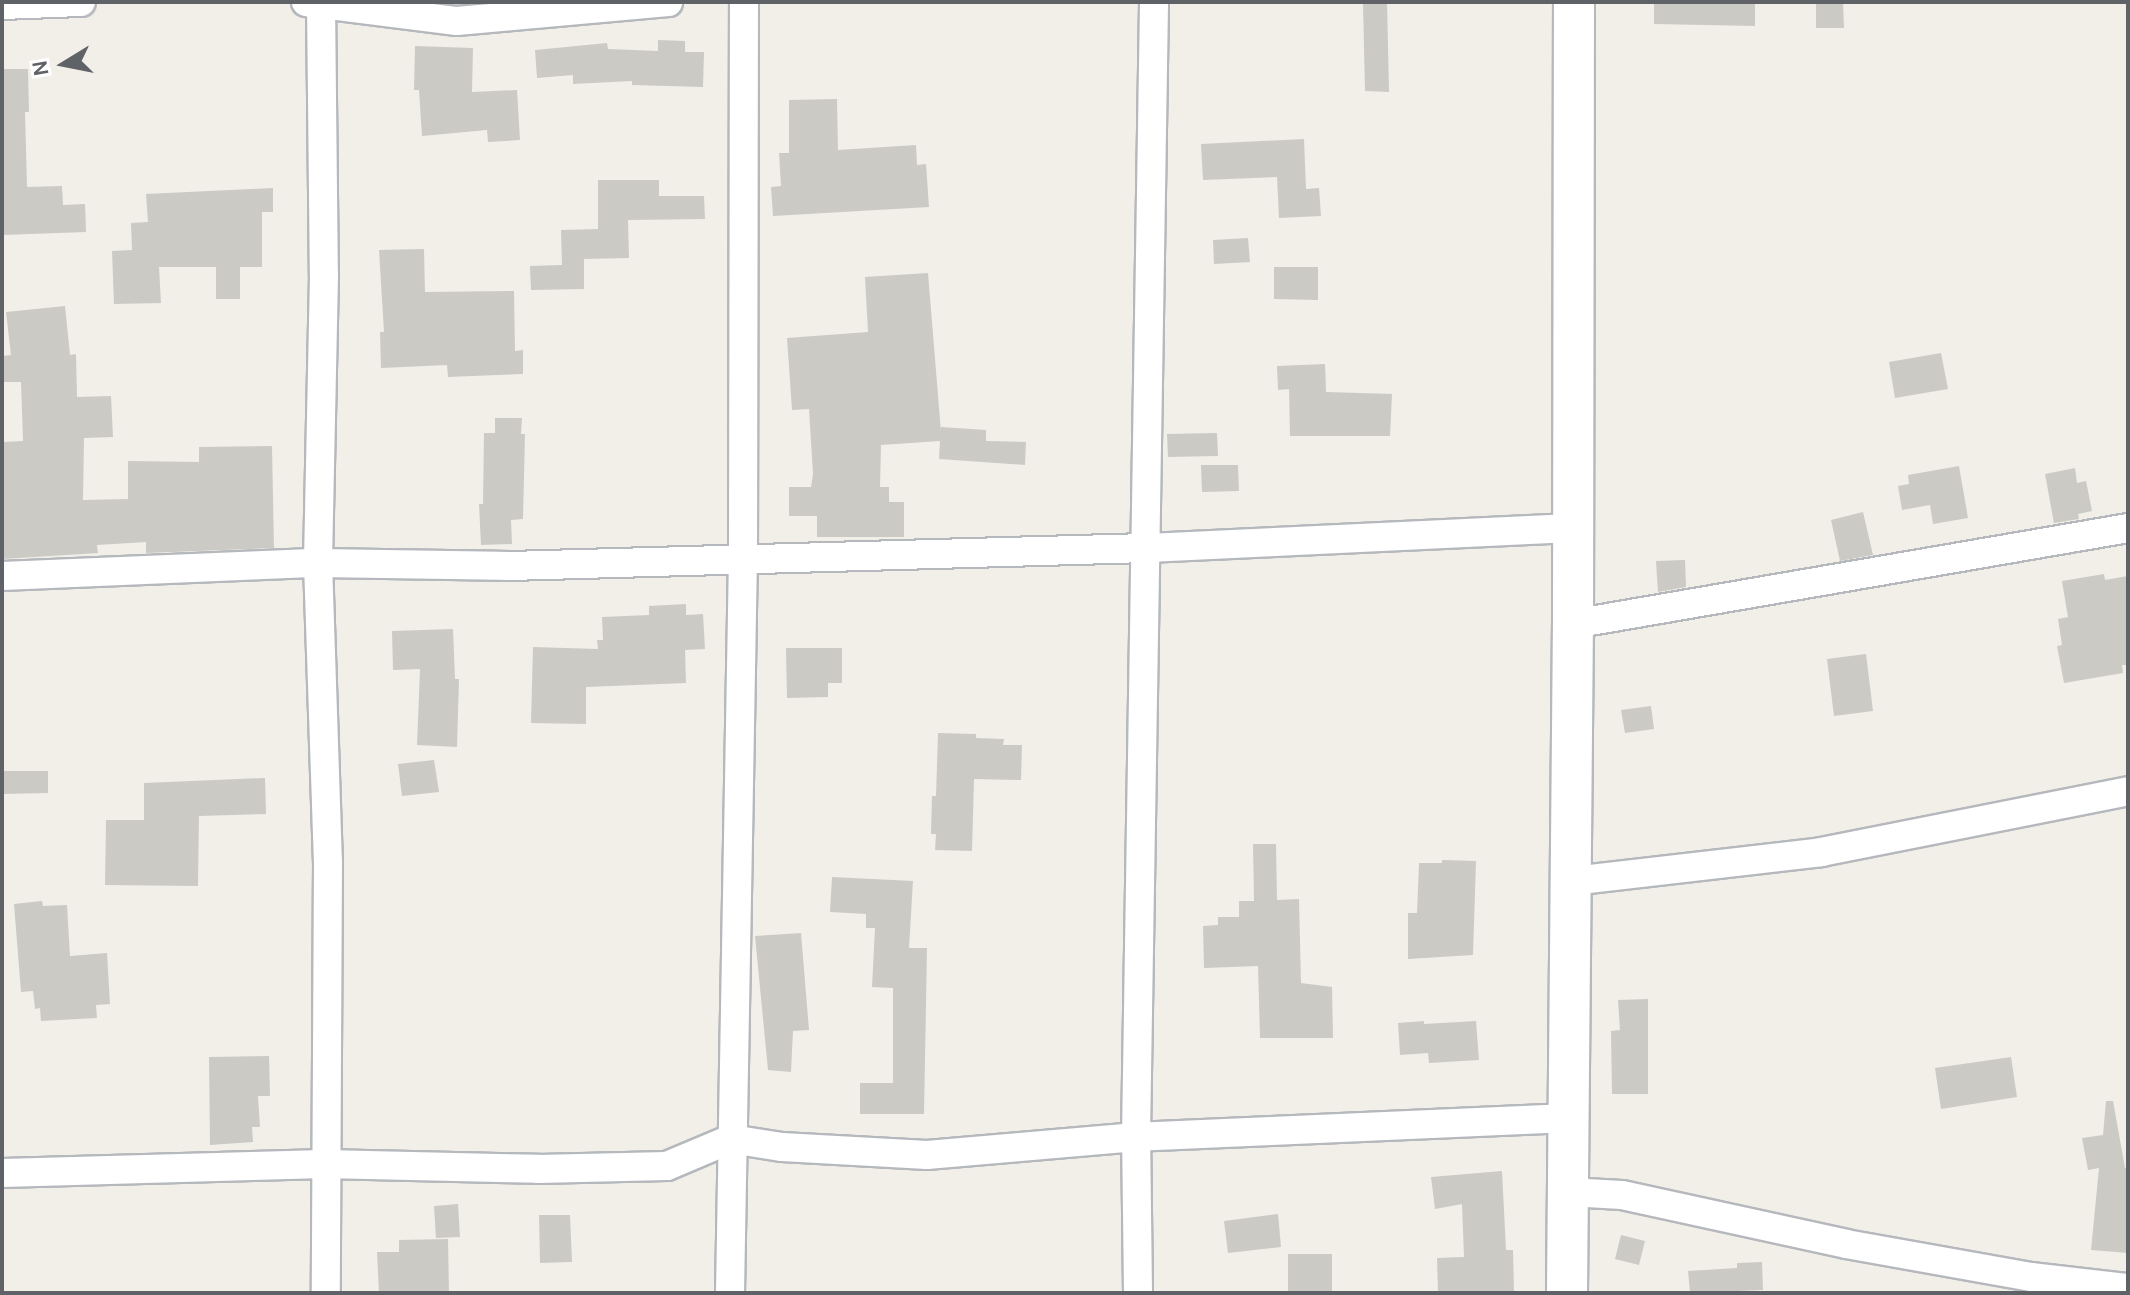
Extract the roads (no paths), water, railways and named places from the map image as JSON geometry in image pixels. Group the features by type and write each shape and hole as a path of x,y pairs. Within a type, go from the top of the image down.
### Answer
{"street":[{"path":"2,5 81,2"},
{"path":"326,1293 324,1164 328,862 318,563 324,275 316,2 457,21 668,2"},
{"path":"730,1293 743,557 744,2"},
{"path":"1138,1293 1136,1137 1154,2"},
{"path":"1567,1293 1574,528 1574,2"},
{"path":"2,576 318,563 510,566 743,557 1146,548 1574,528"},
{"path":"1573,624 2128,528"},
{"path":"1572,881 1821,852 2128,791"},
{"path":"2,1173 324,1164 538,1169 667,1166 731,1139 782,1147 927,1155 1136,1137 1567,1118"},
{"path":"1568,1192 1622,1195 1846,1244 2031,1277 2128,1288"}]}
